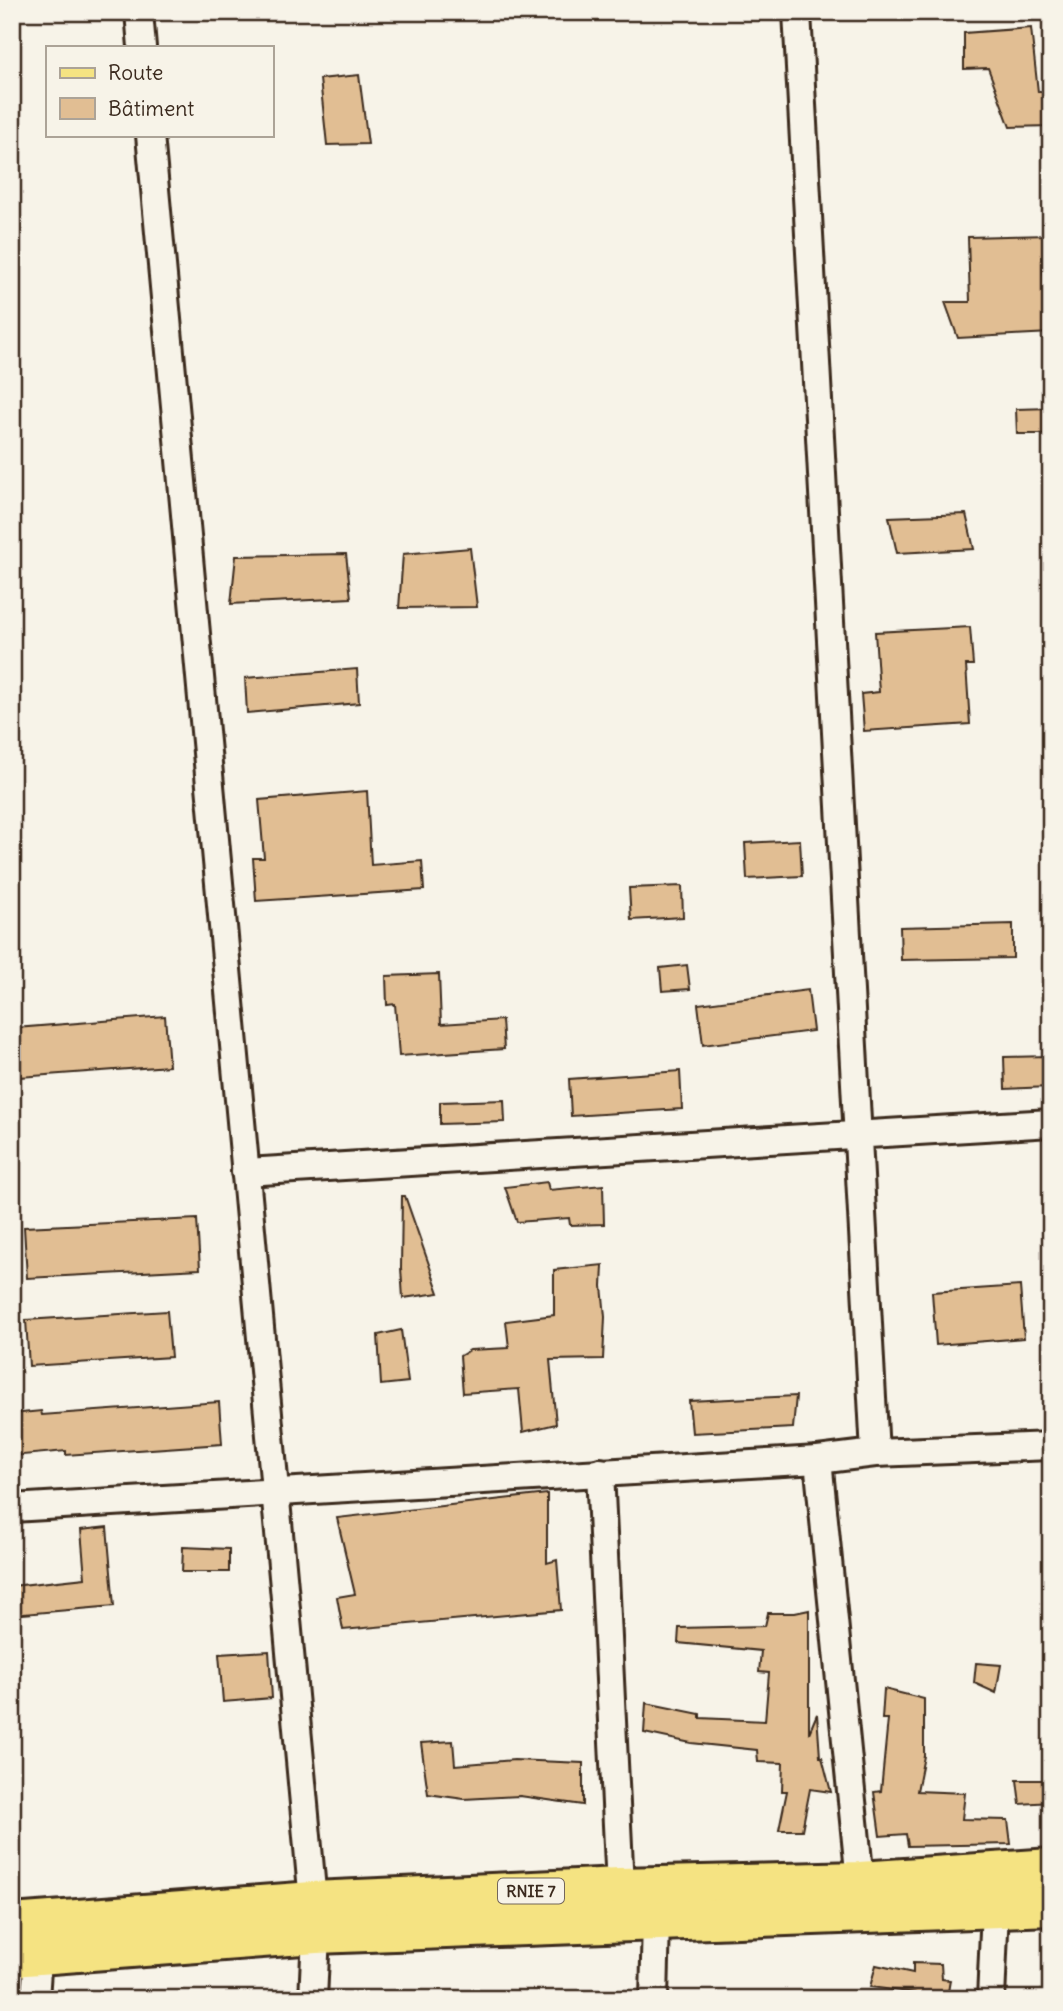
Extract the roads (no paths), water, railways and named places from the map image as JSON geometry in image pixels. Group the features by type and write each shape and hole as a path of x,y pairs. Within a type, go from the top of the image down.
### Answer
{"main road":[{"name":"RNIE 7","path":"25,1956 315,1918 620,1887 860,1881 1051,1868"},
{"name":"RNIE 7","path":"12,1924 315,1918 656,1922 1051,1906"}],"street":[{"path":"139,12 142,46"},
{"path":"797,12 875,1453"},
{"path":"150,136 315,1918 313,1999"},
{"path":"245,1172 1051,1123"},
{"path":"12,1508 818,1460 875,1453 1051,1446"},
{"path":"818,1460 860,1881"},
{"path":"600,1472 620,1887"},
{"path":"991,1999 995,1909"},
{"path":"654,1999 656,1922"},
{"path":"25,1956 35,1999"}]}
